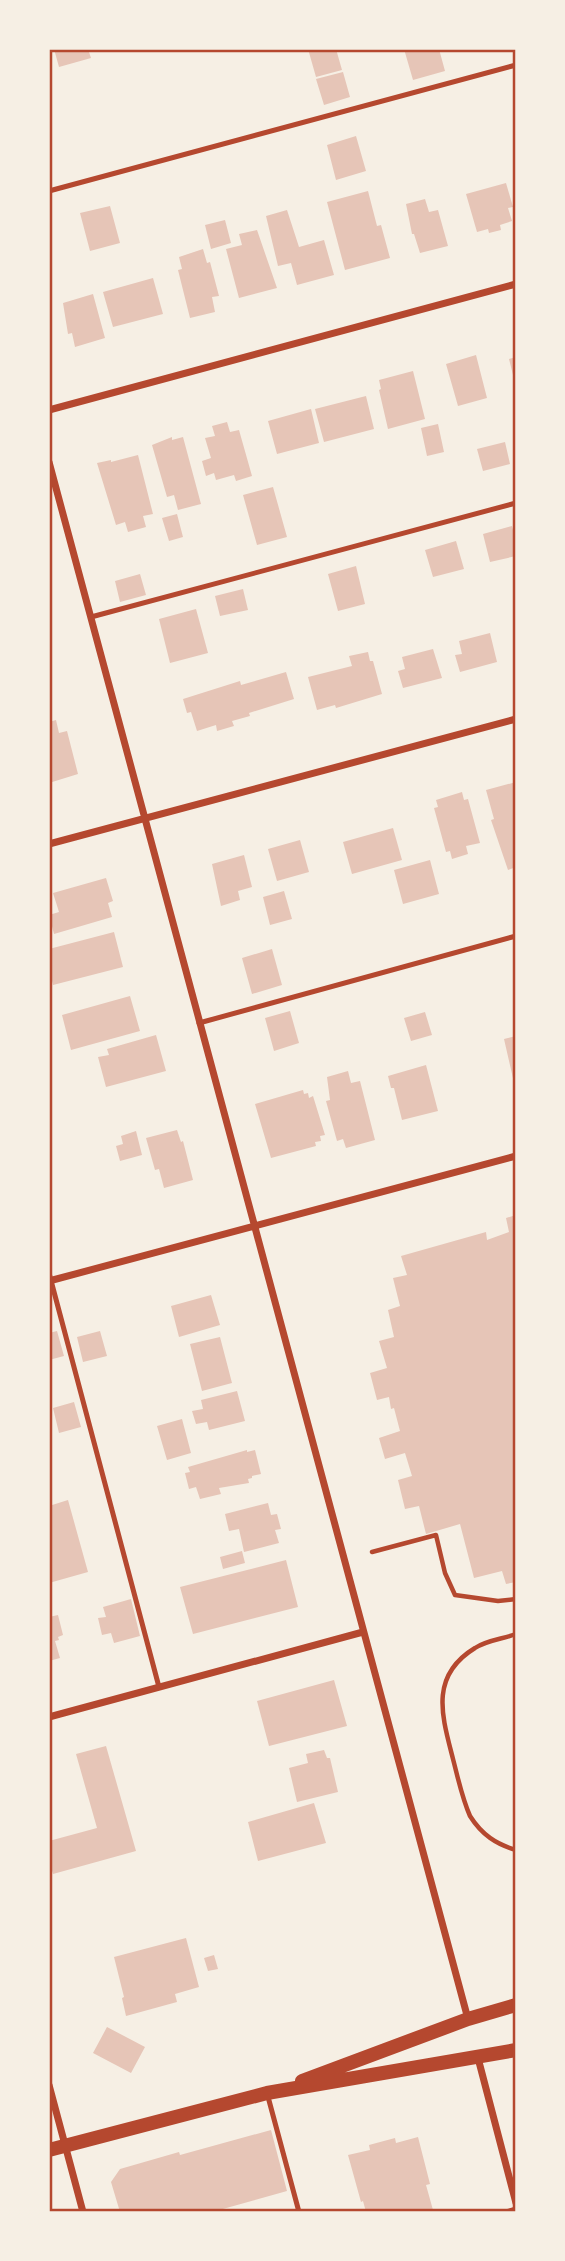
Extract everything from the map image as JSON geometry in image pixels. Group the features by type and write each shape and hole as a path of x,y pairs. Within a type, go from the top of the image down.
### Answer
{"main road":[{"path":"267,2093 468,2019 516,2005"},
{"path":"49,2150 267,2093 516,2050"}],"street":[{"path":"49,410 516,284"},
{"path":"49,462 468,2019"},
{"path":"49,844 516,719"},
{"path":"50,1278 516,1156"},
{"path":"49,1717 363,1632"},
{"path":"478,2058 516,2203"},
{"path":"49,2085 83,2212"}],"lane":[{"path":"49,191 516,65"},
{"path":"91,617 516,503"},
{"path":"199,1023 516,936"},
{"path":"50,1278 159,1687"},
{"path":"267,2093 299,2212"},
{"path":"506,2212 516,2209"}],"path":[{"path":"372,1552 436,1535 445,1573 455,1595 498,1601 516,1599"},
{"path":"516,1634 476,1647 462,1658 451,1671 441,1698 446,1731 470,1816 477,1828 497,1844 516,1850"}],"building":[{"path":"54,49 88,49 91,58 59,67"},
{"path":"308,49 336,49 342,70 316,77"},
{"path":"404,49 439,49 445,71 413,80"},
{"path":"343,72 350,97 324,105 316,79"},
{"path":"356,136 366,171 336,180 327,145"},
{"path":"506,183 513,207 508,208 512,221 500,225 501,230 477,232 466,194"},
{"path":"368,191 377,226 381,225 390,258 345,270 327,202"},
{"path":"425,199 429,212 438,210 448,246 420,253 412,234 406,204"},
{"path":"110,206 120,243 90,251 80,213"},
{"path":"287,210 299,247 324,240 334,275 297,285 291,263 278,266 266,216"},
{"path":"225,220 231,243 211,249 205,225"},
{"path":"257,230 277,288 239,298 226,249 242,245 239,234"},
{"path":"203,249 207,263 210,262 219,296 212,297 215,312 190,318 178,270 182,269 179,257"},
{"path":"153,278 163,314 113,327 103,292"},
{"path":"93,294 105,338 75,347 72,333 68,334 63,303"},
{"path":"476,355 487,398 458,406 446,364"},
{"path":"516,357 516,383 515,383 509,359"},
{"path":"413,371 425,419 388,429 379,380"},
{"path":"366,396 374,429 324,442 315,409"},
{"path":"311,409 319,443 277,454 268,421"},
{"path":"227,422 230,432 239,430 252,476 236,481 234,475 216,480 214,473 206,476 202,461 211,458 205,438 215,436 212,426"},
{"path":"438,424 444,452 427,456 421,428"},
{"path":"172,437 172,440 183,437 201,504 178,510 174,495 167,497 152,445"},
{"path":"505,442 510,464 483,471 477,449"},
{"path":"138,455 153,514 143,516 146,527 128,532 125,522 116,525 97,463"},
{"path":"273,487 287,537 257,545 243,495"},
{"path":"177,514 183,537 169,541 162,518"},
{"path":"512,526 516,556 490,562 483,534"},
{"path":"456,541 464,569 433,577 425,550"},
{"path":"356,566 365,604 338,611 328,574"},
{"path":"140,574 146,595 120,602 115,581"},
{"path":"243,589 248,610 220,616 215,596"},
{"path":"196,609 208,653 170,663 159,619"},
{"path":"490,633 497,662 460,672 455,655 462,654 459,641"},
{"path":"433,649 442,678 403,688 398,671 405,669 402,657"},
{"path":"368,652 382,694 336,708 335,705 317,710 308,677 352,666 349,656"},
{"path":"286,672 294,699 249,713 250,716 232,721 234,726 217,731 216,725 197,731 191,712 187,713 183,699 240,681 241,685"},
{"path":"56,720 59,733 67,731 78,774 49,783 49,722"},
{"path":"516,782 516,867 508,870 491,820 494,819 486,790"},
{"path":"462,792 464,800 468,799 480,843 466,846 468,854 452,859 450,851 446,852 434,808 438,807 436,800"},
{"path":"393,828 402,860 352,874 343,842"},
{"path":"300,840 309,872 277,881 268,849"},
{"path":"244,855 252,887 238,891 240,900 221,906 212,864"},
{"path":"430,860 439,894 403,904 394,870"},
{"path":"106,878 113,901 108,903 112,917 54,934 49,915 59,912 53,893"},
{"path":"284,891 292,919 270,925 263,897"},
{"path":"114,932 123,967 53,985 49,949"},
{"path":"272,949 282,985 252,994 242,958"},
{"path":"130,996 140,1031 71,1050 62,1015"},
{"path":"290,1011 299,1043 274,1051 265,1018"},
{"path":"425,1012 432,1035 411,1041 404,1018"},
{"path":"156,1035 166,1071 106,1087 98,1057 109,1055 107,1049"},
{"path":"516,1036 516,1087 515,1087 504,1039"},
{"path":"426,1065 438,1111 402,1120 388,1076"},
{"path":"348,1071 351,1083 360,1081 375,1140 346,1148 343,1139 337,1141 326,1101 330,1100 327,1077"},
{"path":"303,1090 304,1094 308,1093 309,1098 313,1096 325,1135 320,1136 321,1141 315,1142 316,1146 271,1158 255,1104"},
{"path":"177,1130 181,1142 183,1141 193,1180 164,1188 159,1169 155,1170 146,1138"},
{"path":"136,1131 142,1155 120,1161 116,1146 123,1144 121,1136"},
{"path":"516,1215 516,1582 506,1584 502,1571 474,1578 460,1524 426,1534 419,1506 405,1509 398,1480 412,1476 405,1453 385,1459 379,1438 400,1431 389,1397 377,1400 370,1373 387,1368 379,1341 394,1337 388,1310 400,1306 393,1278 407,1275 401,1256 486,1232 487,1240 509,1232 506,1218"},
{"path":"211,1295 220,1325 179,1337 171,1306"},
{"path":"57,1331 64,1356 49,1360 49,1333"},
{"path":"100,1331 107,1356 83,1362 77,1337"},
{"path":"220,1337 232,1383 202,1391 190,1344"},
{"path":"237,1391 245,1421 209,1430 207,1422 196,1424 192,1411 203,1409 201,1400"},
{"path":"74,1402 81,1427 59,1433 53,1408"},
{"path":"182,1419 191,1453 167,1460 157,1426"},
{"path":"255,1450 261,1474 248,1479 249,1483 219,1488 221,1494 200,1499 196,1487 189,1489 185,1473 190,1472 188,1467"},
{"path":"68,1500 88,1572 49,1583 49,1506"},
{"path":"268,1503 271,1515 277,1514 281,1529 275,1530 279,1543 244,1552 239,1529 229,1531 225,1514"},
{"path":"242,1551 245,1563 223,1569 220,1557"},
{"path":"286,1560 298,1607 193,1634 180,1587"},
{"path":"131,1599 140,1636 114,1643 111,1633 102,1635 98,1618 106,1617 103,1607"},
{"path":"58,1615 63,1635 55,1641 60,1658 49,1661 49,1617"},
{"path":"334,1680 347,1726 269,1746 257,1701"},
{"path":"106,1746 136,1851 53,1874 49,1861 49,1841 97,1828 76,1754"},
{"path":"324,1750 327,1758 330,1758 338,1792 297,1802 289,1768 308,1763 306,1754"},
{"path":"314,1803 326,1843 258,1861 248,1822"},
{"path":"186,1938 199,1987 175,1994 177,2002 126,2016 114,1957"},
{"path":"214,1955 218,1969 208,1971 204,1958"},
{"path":"107,2027 145,2047 131,2073 93,2053"},
{"path":"271,2130 287,2191 212,2212 120,2212 111,2182 120,2169"},
{"path":"418,2137 430,2184 426,2185 433,2210 366,2212 348,2155 370,2150 369,2145 395,2138 396,2143"}]}
